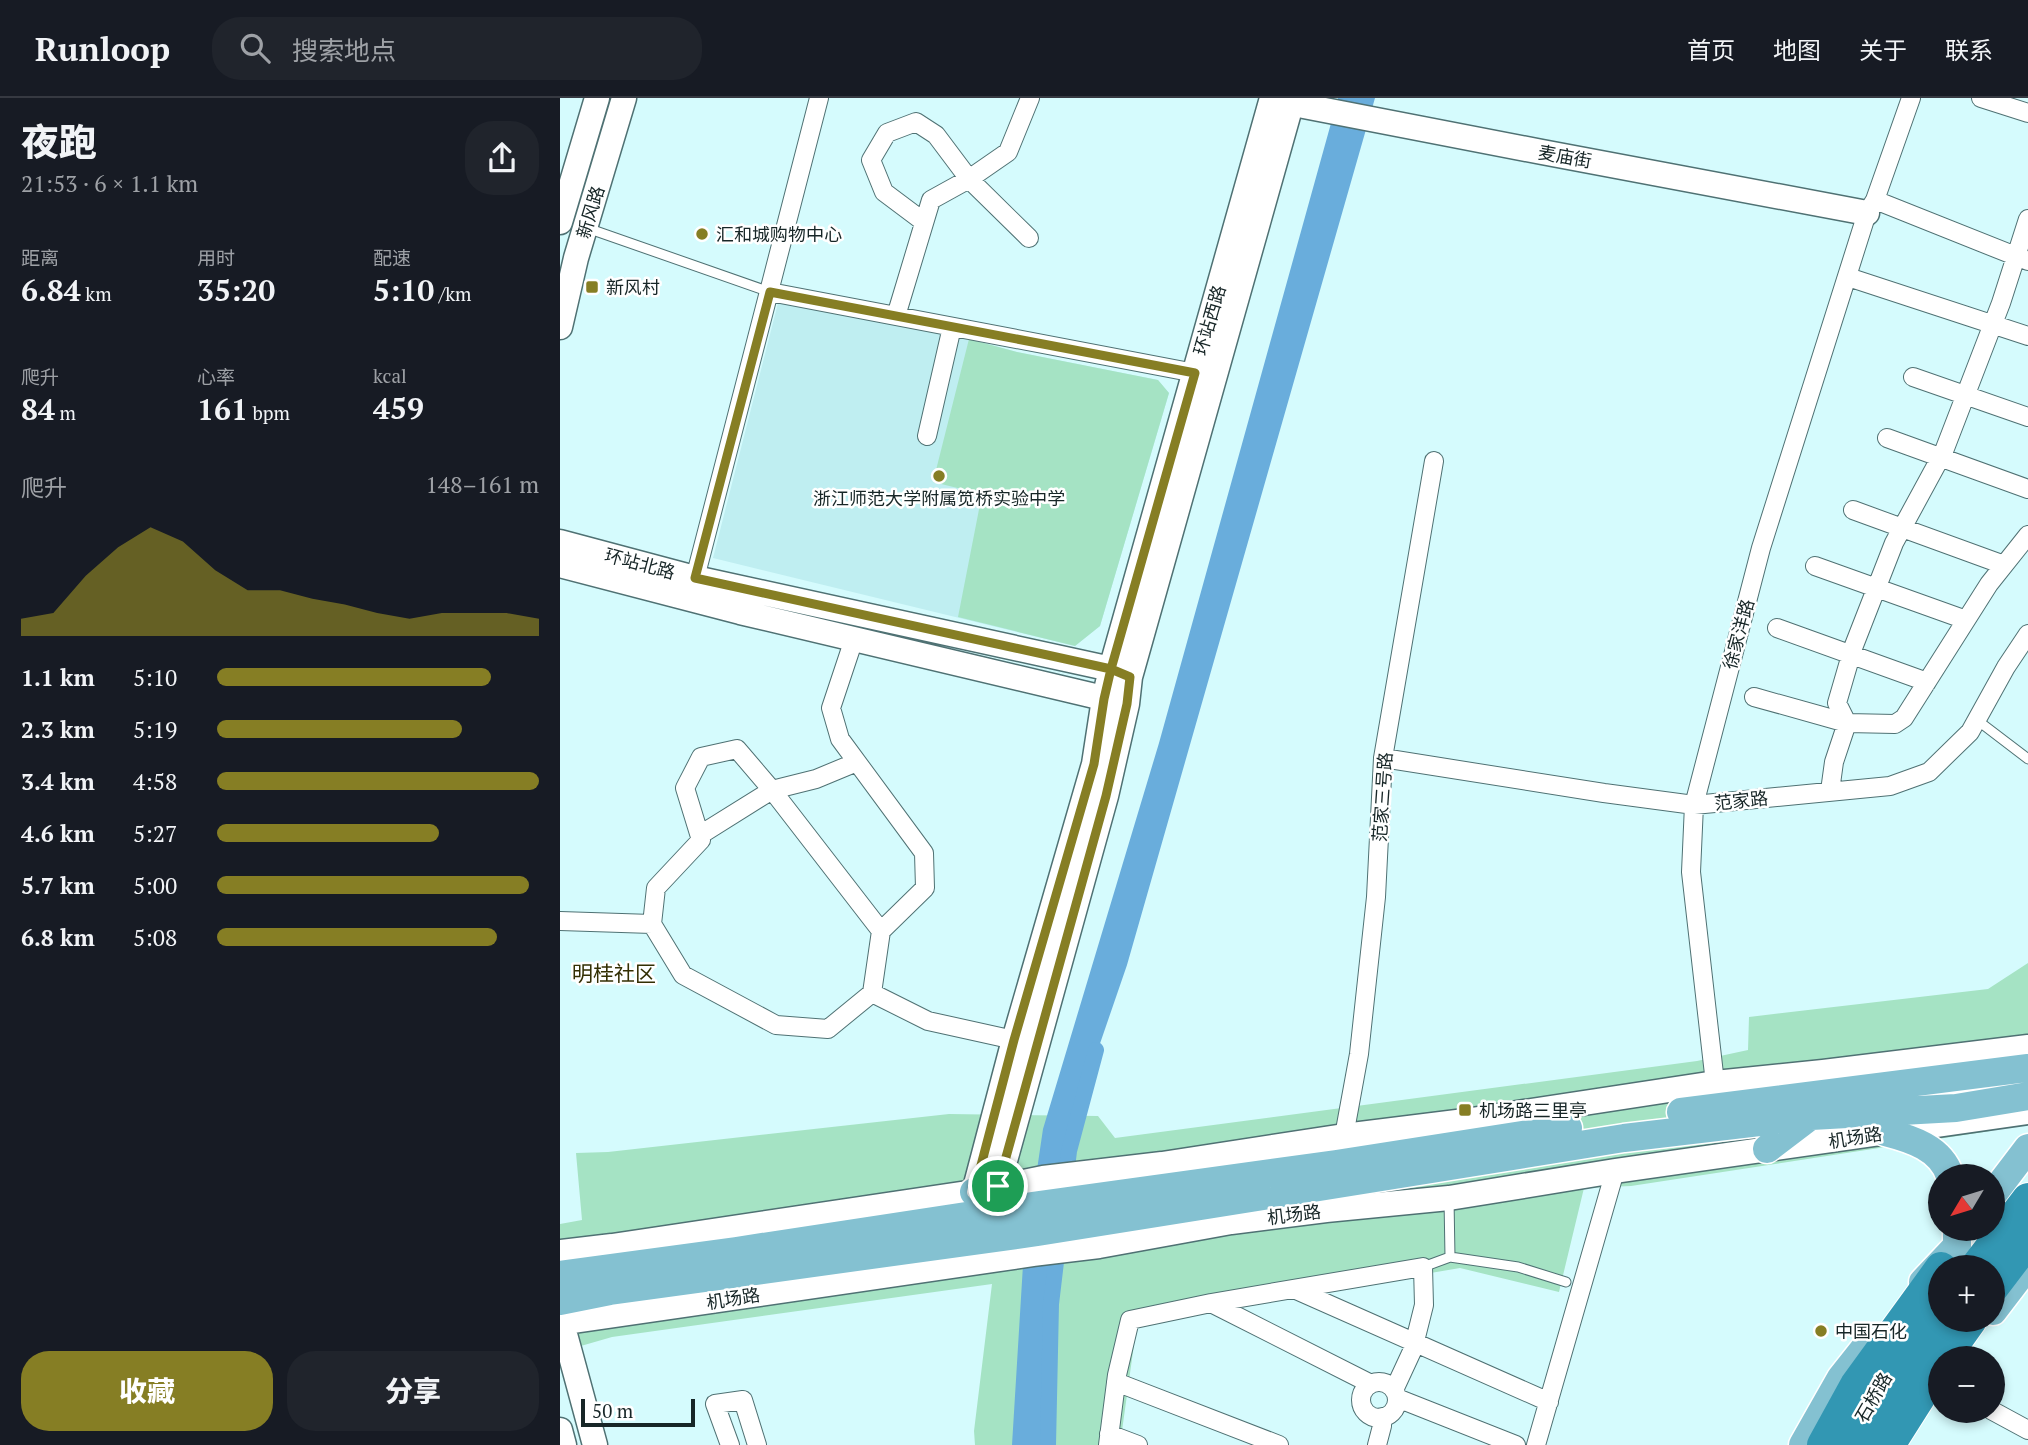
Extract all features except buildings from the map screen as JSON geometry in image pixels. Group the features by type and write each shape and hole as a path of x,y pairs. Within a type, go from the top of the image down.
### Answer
{"highway":[{"path":"1823,1445 1856,1385 1955,1253 2028,1199"},
{"path":"2005,1271 2028,1241"},
{"path":"1857,1445 1929,1332"},
{"path":"1889,1445 1928,1384"},
{"path":"1910,1445 1928,1412"}],"main road":[{"name":"新风路","path":"560,222 597,98"},
{"name":"新风路","path":"560,327 585,227 624,98"},
{"name":"麦庙街","path":"1278,99 1395,124 1871,206"},
{"name":"环站西路","path":"986,1189 1014,1040 1094,764 1115,701 1195,373 1278,99"},
{"name":"环站西路","path":"1121,673 1278,99"},
{"name":"环站北路","path":"560,542 695,578 1121,673"},
{"name":"环站北路","path":"560,565 740,612 1115,701"},
{"name":"环站西路","path":"986,1189 1106,796 1115,701"},
{"name":"机场路","path":"1095,1210 1162,1164 1715,1083 1823,1073 2028,1047"},
{"name":"机场路","path":"560,1316 610,1291 1035,1215 1095,1210 1336,1164 1531,1133 2028,1068"},
{"name":"机场路","path":"560,1275 736,1251 1095,1210 1624,1138 1811,1116 1956,1108 2028,1096"},
{"name":"机场路","path":"1095,1210 1231,1222 1449,1198 1615,1171 2028,1112"},
{"path":"1767,1149 1811,1116"},
{"path":"1885,1132 1930,1148 1945,1164"},
{"path":"2006,1177 2028,1148"},
{"path":"560,1252 986,1189 1035,1215"},
{"path":"1803,1445 1848,1369 1885,1323 1955,1253"},
{"path":"2005,1295 2028,1265"},
{"name":"石桥路","path":"1845,1445 1928,1298"},
{"path":"560,1316 595,1445"},
{"path":"560,1430 564,1445"}],"street":[{"path":"695,578 819,98"},
{"path":"896,316 931,201 1008,152 1030,98"},
{"name":"徐家洋路","path":"1715,1083 1691,872 1694,805 1761,548 1871,206 1911,98"},
{"path":"1981,98 2028,113"},
{"path":"924,222 884,191 871,160 887,132 916,122 936,135 969,179 1029,238"},
{"path":"1871,206 2022,258"},
{"path":"1830,790 1834,762 1847,723 1837,703 1851,655 1894,544 1940,457 2022,258 2028,219"},
{"path":"1848,277 2028,336"},
{"path":"770,292 1195,373"},
{"path":"927,436 952,327"},
{"path":"1913,377 2028,417"},
{"path":"1887,438 2028,489"},
{"name":"范家三号路","path":"1345,1136 1359,1054 1376,897 1383,758 1434,461"},
{"path":"1853,510 2004,565"},
{"path":"1754,697 1847,723 1895,724 1904,718 1989,584 2028,535"},
{"path":"1815,566 1966,621"},
{"path":"1777,628 1927,682"},
{"name":"范家路","path":"1383,758 1694,805 1890,786 1929,772 1970,732 2006,667 2028,634"},
{"path":"854,639 831,709 840,738 924,853 925,888 881,931 872,993 828,1029 776,1025 683,975 652,924 656,888 701,840 685,788 701,757 737,749 881,931"},
{"path":"700,835 772,790 816,779 857,762"},
{"path":"560,921 652,924"},
{"path":"872,993 928,1021 1014,1040"},
{"path":"1536,1445 1615,1171"},
{"path":"1138,1445 1108,1439 1116,1382 1130,1320 1423,1266 1424,1306 1395,1394 1395,1408 1387,1416 1370,1415 1363,1405 1363,1393 1371,1384"},
{"path":"1294,1289 1549,1402"},
{"path":"1211,1303 1371,1384 1382,1382 1395,1394 1516,1445"},
{"path":"1116,1382 1279,1445"},
{"path":"730,1445 715,1404 743,1400 757,1445"},
{"path":"1377,1445 1382,1417"},
{"path":"2005,1418 2028,1430"}],"lane":[{"path":"585,227 770,292"},
{"path":"1977,720 2028,759"},
{"path":"1449,1198 1450,1257"},
{"path":"1423,1266 1450,1257 1518,1267 1566,1282"}],"shaded area":[{"name":"浙江师范大学附属笕桥实验中学","path":"778,303 969,339 1017,352 1158,380 1169,393 1100,626 1075,646 713,558"}],"green space":[{"path":"969,339 1017,352 1158,380 1169,393 1100,626 1075,646 958,617 982,494 933,482"},
{"path":"2028,963 2028,1088 1990,1131 1631,1186 1584,1188 1559,1292 1460,1268 1137,1323 1120,1445 975,1445 974,1431 992,1284 612,1337 560,1352 560,1224 582,1220 576,1153 608,1152 949,1114 1098,1116 1115,1138 1697,1061 1748,1050 1749,1017 1988,989"}],"water":[{"path":"1338,98 1375,98 1127,965 1061,1157 1042,1445 1012,1445 1023,1265 1043,1129 1159,743"}],"waterway":[{"path":"1065,1184 1069,1151 1096,1050"},
{"path":"1048,1445 1051,1304 1058,1245"}],"place":[{"name":"汇和城购物中心","path":"702,234"},
{"name":"新风村","path":"592,287"},
{"name":"浙江师范大学附属笕桥实验中学","path":"939,476"},
{"name":"机场路三里亭","path":"1465,1110"},
{"name":"中国石化","path":"1821,1331"}],"district":[{"name":"明桂社区","path":"614,973"}],"route":[{"path":"998,1186 974,1192 1014,1040 1094,764 1111,669 1195,373 770,292 695,578 1111,669 1130,677 1127,704 1106,796 998,1186"}]}
